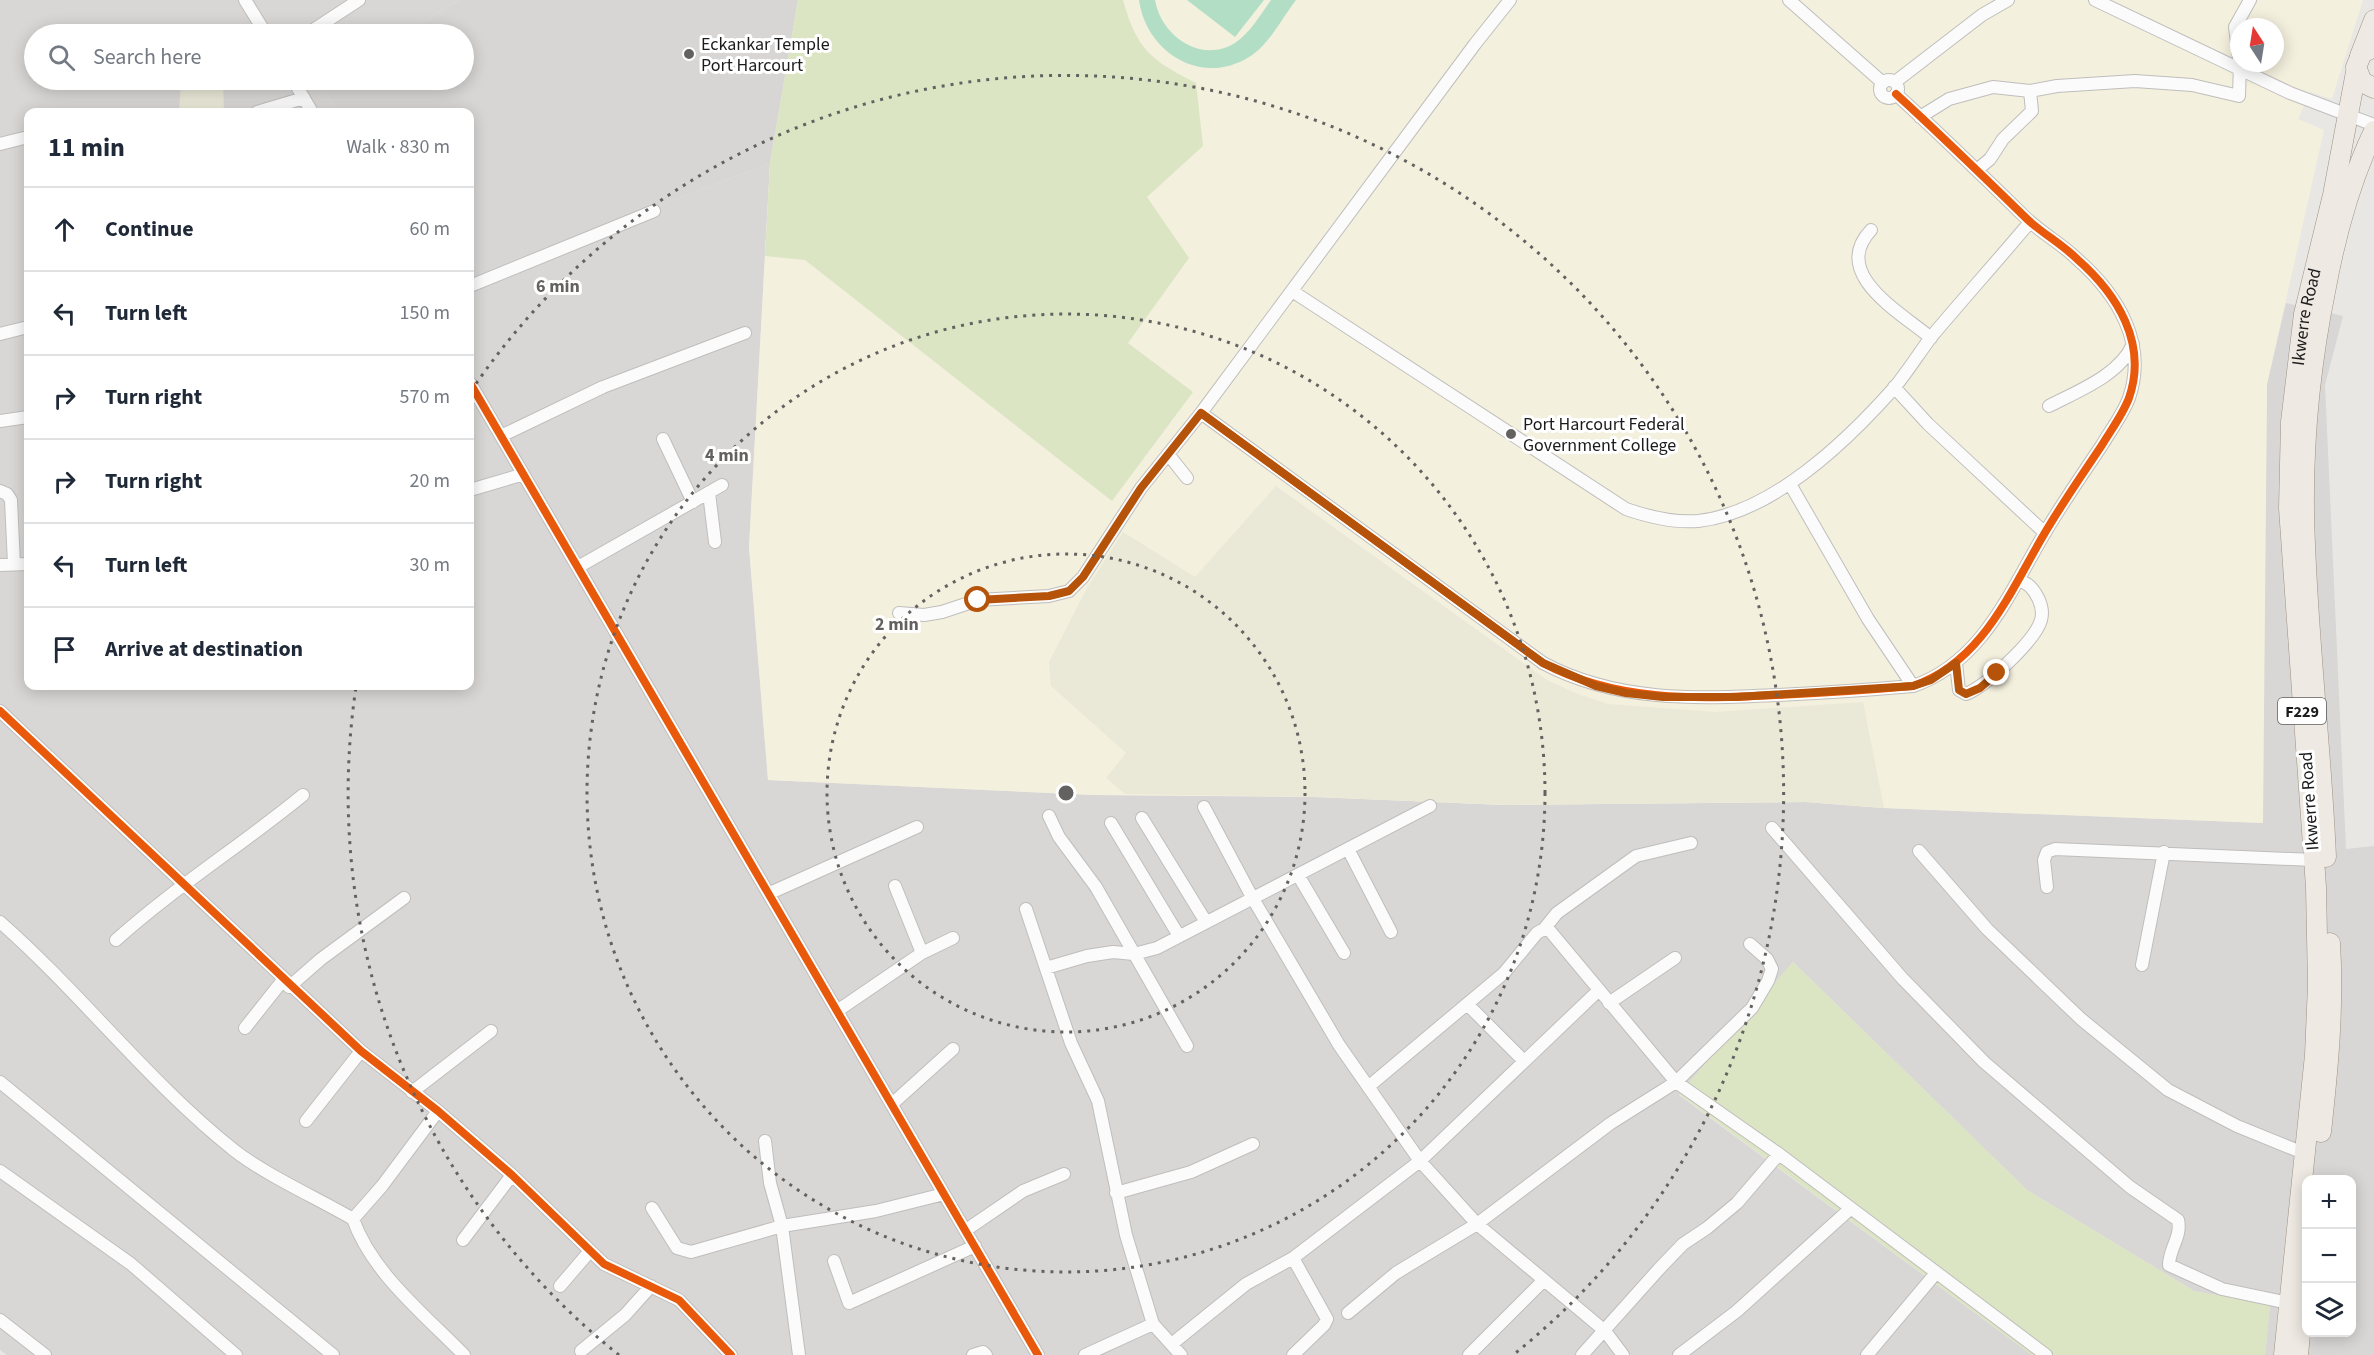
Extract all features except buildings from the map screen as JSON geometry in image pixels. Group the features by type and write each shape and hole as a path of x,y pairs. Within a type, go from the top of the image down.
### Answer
{"main road":[{"name":"Ikwerre Road","path":"2284,1355 2306,1154 2315,1055 2318,985 2313,860 2293,591 2289,461 2294,384 2304,314 2333,195 2346,116 2374,20"},
{"path":"2363,58 2362,82 2374,88"},
{"name":"Ikwerre Road","path":"2316,1175 2330,1059 2332,987 2322,763 2310,639 2305,546 2305,436 2316,334 2330,265 2345,203 2374,131"},
{"path":"2298,1355 2306,1283"}],"street":[{"path":"245,0 260,24"},
{"path":"323,24 359,0"},
{"path":"899,613 942,612 978,600 1049,596 1069,591 1083,577 1141,488 1201,413 1510,0"},
{"path":"1201,413 1543,663 1560,672 1616,690 1663,697 1748,697 1913,686 1931,680 1956,663 1982,637 2129,399 2136,364 2134,343 2127,321 2107,290 2078,259 2030,222 1978,169 1920,117 1891,86 1789,0"},
{"path":"1891,86 1982,15 2008,0"},
{"path":"2095,0 2230,60"},
{"path":"2240,18 2250,0"},
{"path":"1920,117 1949,99 1993,87 2030,91 2057,86 2135,81 2192,85 2240,96 2240,72"},
{"path":"2256,72 2346,116 2374,125"},
{"path":"299,90 310,108"},
{"path":"1978,169 1990,159 2003,139 2032,111 2030,91"},
{"path":"270,108 304,98"},
{"path":"0,144 24,138"},
{"path":"474,284 654,211"},
{"path":"1292,291 1626,509 1658,519 1698,521 1734,513 1790,484 1832,452 1894,387 1931,338 2030,222"},
{"path":"1871,230 1862,240 1858,251 1858,264 1865,282 1931,338"},
{"path":"0,334 24,328"},
{"path":"501,436 603,387 745,333"},
{"path":"2049,406 2114,369 2129,354 2134,343"},
{"path":"1894,387 1928,424 2045,533"},
{"path":"474,390 521,475 578,567 770,893 1038,1355"},
{"path":"0,421 24,418"},
{"path":"663,439 693,502"},
{"path":"1168,454 1187,478"},
{"path":"474,489 521,475"},
{"path":"1790,484 1869,619 1913,686"},
{"path":"578,567 722,485"},
{"path":"0,491 7,494 11,500 14,564"},
{"path":"709,493 715,542"},
{"path":"0,565 24,564"},
{"path":"1956,663 1959,690 1966,694 1980,688 1997,673 2036,631 2042,619 2041,603 2033,589 2018,580"},
{"path":"0,711 286,984 361,1051 438,1111 512,1175 604,1264 679,1300 727,1353"},
{"path":"116,940 153,907 255,835 303,795"},
{"path":"1046,968 1113,952 1134,954 1157,948 1430,806"},
{"path":"1204,807 1252,897 1339,1045 1420,1161 1477,1224 1605,1331 1623,1355"},
{"path":"1049,816 1059,837 1096,887 1186,1046"},
{"path":"1142,818 1206,921"},
{"path":"1111,823 1179,936"},
{"path":"770,893 917,827"},
{"path":"1772,828 1902,978 1984,1062 2130,1187 2178,1220 2178,1236 2169,1257 2169,1265 2223,1289 2288,1303"},
{"path":"1368,1087 1504,973 1557,913 1636,856 1691,843"},
{"path":"1348,849 1391,932"},
{"path":"2047,887 2044,860 2047,852 2055,849 2313,860"},
{"path":"1919,851 1987,929 2081,1019 2168,1090 2237,1126 2306,1154"},
{"path":"2142,965 2164,852"},
{"path":"1298,875 1344,953"},
{"path":"895,886 922,953"},
{"path":"246,1028 286,984 404,898"},
{"path":"1026,909 1071,1043 1098,1101 1116,1193 1139,1282 1153,1324 1173,1343 1181,1355"},
{"path":"0,922 67,984 203,1125 237,1153 353,1219 359,1236 385,1273 464,1355"},
{"path":"1544,929 1550,932 1676,1082 1779,1155 2046,1355"},
{"path":"837,1011 922,953 953,938"},
{"path":"1348,1313 1396,1273 1477,1224 1611,1123 1676,1082 1752,1008 1768,981 1772,969 1767,959 1750,944"},
{"path":"1609,1003 1675,958"},
{"path":"1173,1343 1246,1284 1264,1271 1293,1258 1420,1161 1599,990"},
{"path":"1467,1004 1524,1061"},
{"path":"412,1092 491,1031"},
{"path":"892,1104 953,1049"},
{"path":"306,1121 361,1051"},
{"path":"0,1082 333,1355"},
{"path":"353,1219 382,1186 438,1111"},
{"path":"765,1141 770,1183 782,1226 799,1355"},
{"path":"1116,1193 1191,1172 1253,1144"},
{"path":"1582,1355 1683,1244 1737,1203 1779,1155"},
{"path":"0,1171 131,1264 236,1355"},
{"path":"966,1230 1023,1191 1064,1174"},
{"path":"463,1240 512,1175"},
{"path":"652,1208 677,1248 691,1252 782,1226 876,1211 944,1194"},
{"path":"1679,1355 1737,1311 1850,1209"},
{"path":"834,1261 849,1303 975,1246"},
{"path":"560,1286 590,1251"},
{"path":"1293,1258 1327,1319 1324,1325 1293,1355"},
{"path":"1868,1355 1936,1273"},
{"path":"1469,1355 1544,1280"},
{"path":"581,1352 625,1315 651,1286"},
{"path":"0,1320 45,1355"},
{"path":"1085,1355 1153,1324"},
{"path":"973,1355 983,1352 986,1355"}],"shaded area":[{"path":"0,0 459,0 422,24 24,24 24,90 324,90 336,108 24,108 24,690 474,690 474,276 770,163 749,547 768,780 1094,795 1316,797 1505,805 1806,802 1884,808 2262,823 2267,384 2286,303 2343,316 2325,385 2346,849 2374,846 2374,1355 2265,1355 2270,1305 2194,1291 2027,1190 1793,962 1679,1095 2032,1355 7,1355 0,1350"},
{"path":"459,0 798,0 770,163 474,276 474,108 336,108 324,90 474,90 474,24 422,24"},
{"name":"Port Harcourt Federal Government College","path":"798,0 2363,0 2332,99 2310,92 2298,119 2324,130 2267,384 2263,823 1884,808 1806,802 1505,805 1316,797 1094,795 768,780 749,547 770,164"},
{"path":"180,90 223,90 224,108 179,108"},
{"path":"1276,486 1547,680 1578,694 1608,704 1715,712 1863,702 1884,808 1806,802 1505,805 1316,797 1125,794 1106,778 1126,753 1051,686 1049,662 1087,588 1123,532 1195,577"}],"green space":[{"path":"798,0 1123,0 1134,31 1148,52 1157,60 1196,83 1203,146 1147,197 1189,258 1128,343 1193,392 1112,501 805,260 765,256 770,163"},
{"path":"1139,0 1155,0 1165,25 1174,35 1184,43 1209,50 1222,49 1240,39 1271,0 1296,0 1263,46 1256,52 1231,65 1213,68 1195,66 1164,49 1152,35 1144,19"},
{"path":"1187,0 1264,0 1235,37"},
{"path":"1793,962 2027,1190 2194,1291 2270,1305 2265,1355 2032,1355 1679,1094"}],"cycle path":[{"path":"1201,413 1543,663 1571,676 1628,691 1686,697 1716,697 1913,686 1937,675 1975,644 2005,603 2050,524 2124,410 2134,378 2135,358 2125,321 2105,288 2071,254 2027,219 1896,94"},
{"path":"474,390 1038,1355"},
{"path":"0,711 361,1051 438,1111 512,1175 604,1264 679,1300 731,1355"}],"place":[{"name":"Eckankar Temple Port Harcourt","path":"689,54"},
{"name":"Port Harcourt Federal Government College","path":"1511,434"}],"route":[{"path":"978,600 1049,596 1069,591 1083,577 1141,488 1201,413 1543,663 1596,686 1626,693 1663,697 1737,697 1848,692 1913,686 1931,680 1956,663 1959,690 1966,694 1980,688 1997,673"}]}
